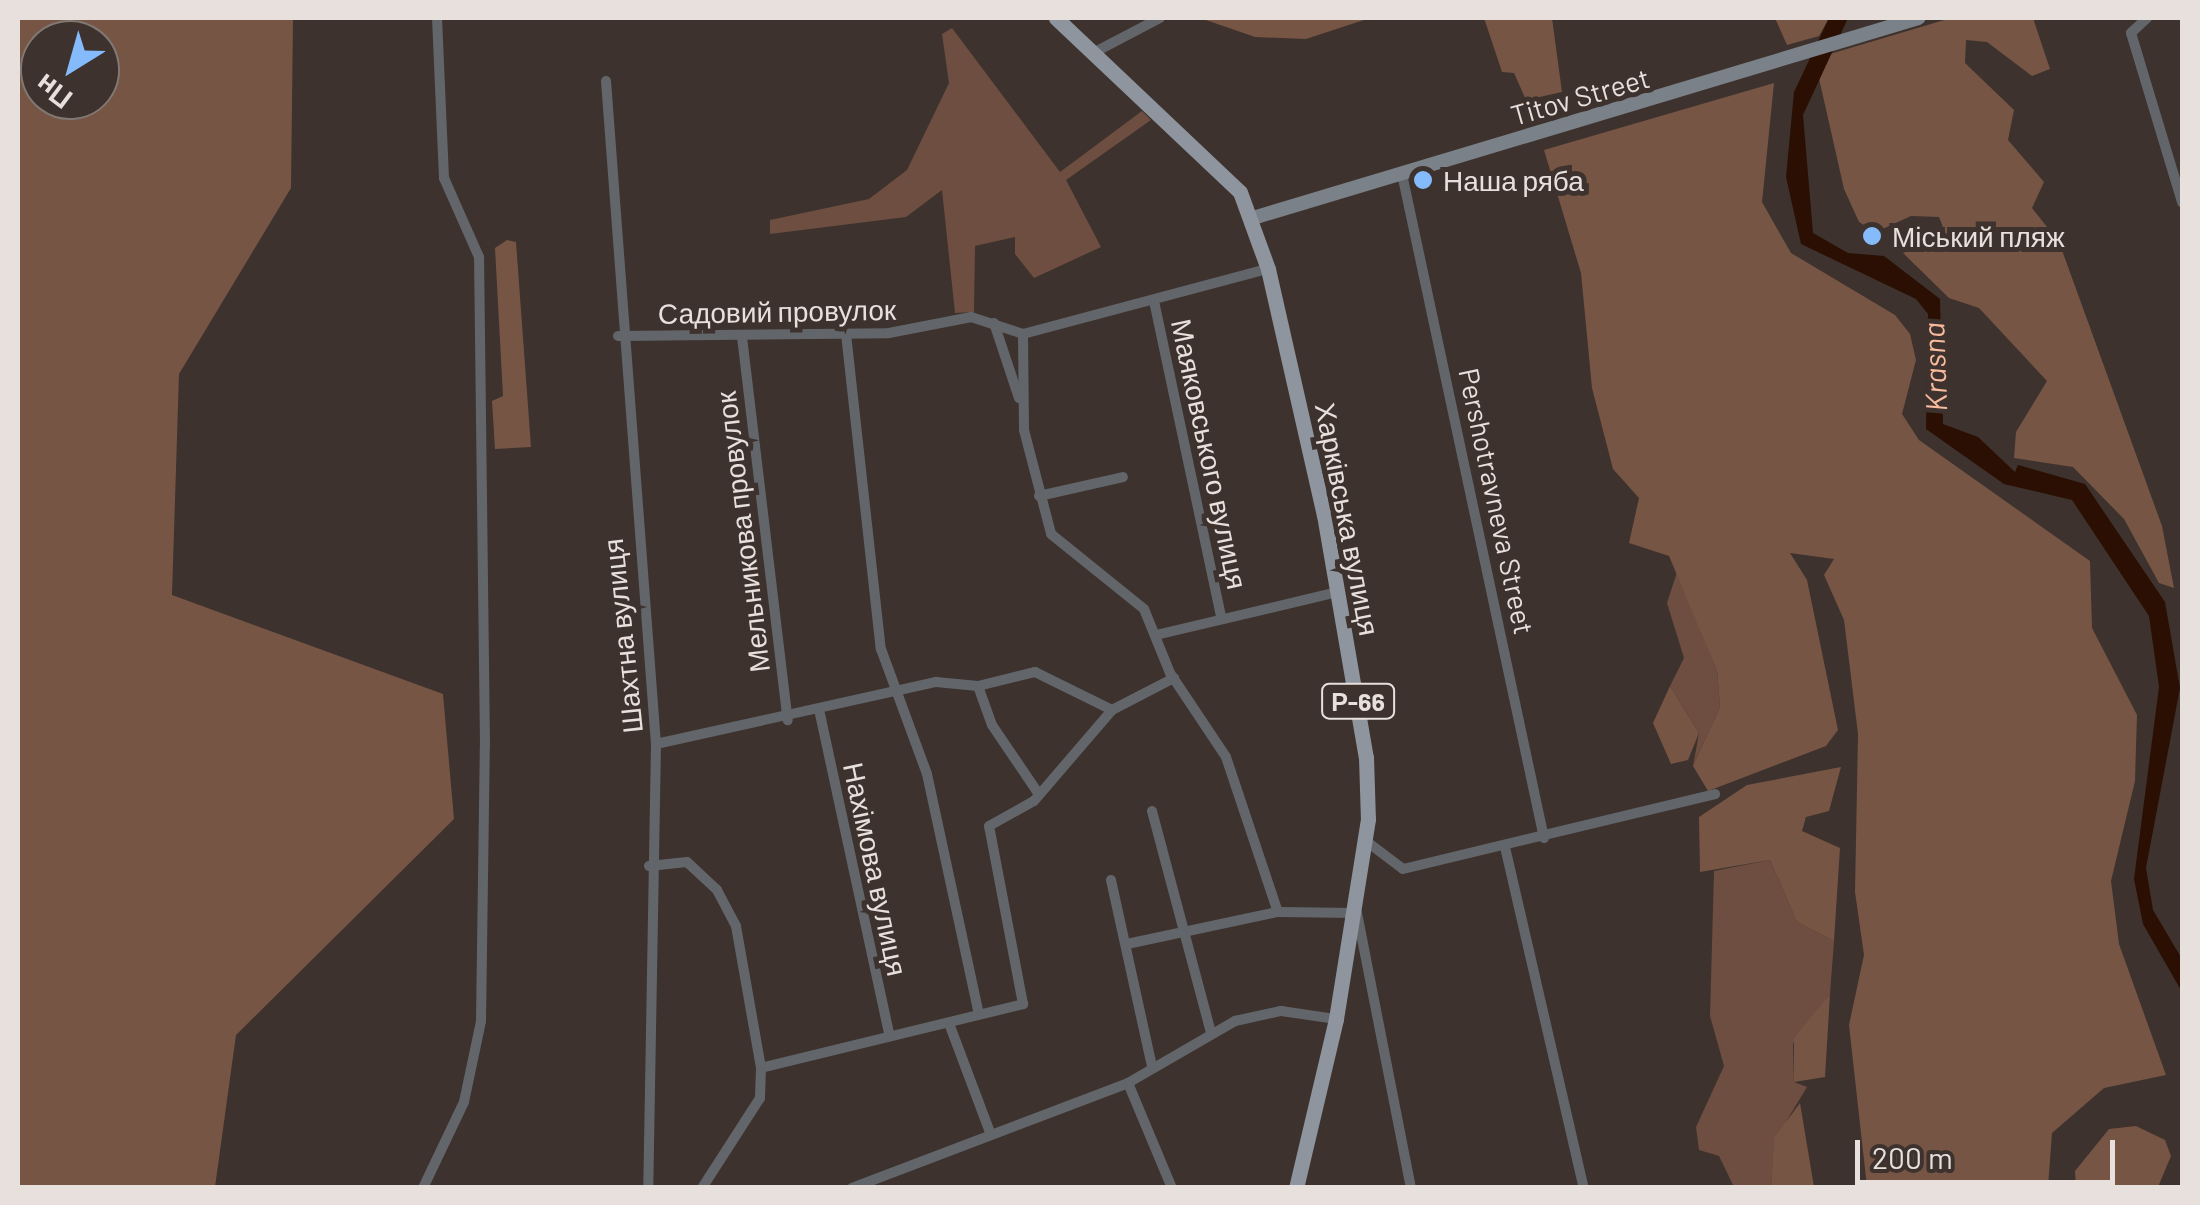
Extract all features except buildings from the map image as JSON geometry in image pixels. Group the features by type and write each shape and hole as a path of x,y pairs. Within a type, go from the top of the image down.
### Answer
{"main road":[{"name":"Р-66","path":"1056,18 1204,150 1253,218"},
{"name":"Харківська вулиця","path":"1253,218 1268,269 1338,592 1366,756 1366,842 1356,913 1336,1019 1296,1188"}],"street":[{"path":"423,1188 464,1102 481,1022 486,745 479,257 444,178 438,18"},
{"path":"1094,52 1160,18"},
{"name":"Titov Street","path":"1253,218 1919,18"},
{"path":"2147,18 2131,34 2182,202"},
{"name":"Шахтна вулиця","path":"606,80 618,336 656,744 649,866 648,1188"},
{"name":"Pershotravneva Street","path":"1402,174 1544,838"},
{"path":"1023,408 1023,334 1268,269"},
{"name":"Маяковського вулиця","path":"1154,301 1221,616"},
{"name":"Садовий провулок","path":"618,336 846,334 970,316 1023,334"},
{"path":"994,324 1023,408 1039,496 1051,534 1076,562 1132,594 1156,635 1174,678 1226,756 1278,912"},
{"path":"846,334 881,649 904,692 979,1014"},
{"name":"Мельникова провулок","path":"742,337 788,720"},
{"path":"1039,496 1123,476"},
{"path":"1156,635 1221,616 1338,592"},
{"path":"656,744 820,714 904,692 1036,672 1112,710"},
{"path":"761,1068 889,1034 950,1026 979,1014 1014,1007 1026,998 989,826 1038,792 1112,710 1174,678"},
{"path":"974,684 992,725 1038,792"},
{"name":"Нахімова вулиця","path":"820,714 889,1034"},
{"path":"1366,842 1404,868 1544,838 1715,794"},
{"path":"1152,811 1180,930 1211,1032"},
{"path":"1506,847 1584,1188"},
{"path":"649,866 688,862 717,890 736,926 761,1068 760,1098 702,1188"},
{"path":"1111,880 1152,1067"},
{"path":"1127,944 1278,912 1356,913 1411,1188"},
{"path":"852,1188 1128,1083 1211,1032 1280,1011 1336,1019"},
{"path":"950,1026 991,1135"},
{"path":"1128,1083 1172,1188"}],"shaded area":[{"path":"18,18 293,18 291,188 179,374 172,595 443,694 454,819 236,1035 215,1187 18,1187"},
{"path":"1200,18 1370,18 1306,39 1255,37"},
{"path":"1484,18 1552,18 1562,92 1526,100 1514,73 1502,72"},
{"path":"1775,18 1829,18 1819,36 1787,45"},
{"path":"1951,18 2033,18 2050,69 2032,76 1987,42 1966,40 1965,63 2014,110 2008,140 2044,182 2032,208 2059,242 2162,526 2174,588 2159,583 2124,519 2073,467 2014,458 2016,432 2047,381 1979,308 1949,298 1903,253 1946,235 1939,217 1911,216 1876,232 1859,222 1844,189 1818,74 1830,54"},
{"path":"952,28 1060,172 1142,111 1151,120 1066,180 1101,247 1034,278 1015,254 1015,237 975,246 974,312 955,313 942,190 906,217 770,234 770,220 869,199 907,170 949,83 942,34"},
{"path":"1774,83 1762,202 1791,253 1895,315 1910,334 1916,360 1902,414 1919,440 2090,561 2092,628 2137,715 2135,781 2111,881 2119,944 2166,1075 2104,1088 2052,1133 2048,1187 1867,1187 1849,1025 1864,955 1855,892 1858,734 1844,620 1824,575 1834,559 1790,553 1807,580 1838,730 1826,746 1708,791 1693,766 1720,707 1717,671 1669,556 1629,543 1639,498 1613,469 1592,388 1581,273 1544,150"},
{"path":"507,240 516,242 531,447 495,449 492,401 503,396 495,248"},
{"path":"1677,572 1717,671 1720,707 1693,766 1699,733 1670,686 1684,658 1667,603"},
{"path":"1670,686 1699,733 1688,760 1671,764 1653,723"},
{"path":"1841,767 1829,811 1806,817 1802,831 1840,848 1834,941 1797,922 1770,860 1700,872 1699,817 1747,785"},
{"path":"1770,860 1797,922 1834,941 1830,994 1793,1044 1794,1082 1807,1087 1774,1142 1771,1187 1734,1187 1719,1156 1699,1150 1696,1127 1724,1066 1710,1016 1714,871"},
{"path":"1830,994 1825,1077 1794,1082 1794,1038"},
{"path":"1800,1103 1814,1187 1771,1187 1774,1138"},
{"path":"2136,1126 2165,1140 2171,1156 2158,1187 2076,1187 2075,1171 2109,1129"}],"water":[{"name":"Krasna","path":"1829,18 1848,18 1803,115 1813,233 1848,253 1884,256 1940,299 1943,424 1978,437 2015,472 2018,465 2085,484 2165,602 2180,688 2146,868 2153,910 2182,959 2182,992 2143,924 2134,879 2159,687 2149,616 2072,500 2004,484 1926,429 1928,314 1916,299 1801,244 1786,177 1794,92"}],"place":[{"name":"Наша ряба","path":"1423,180"},
{"name":"Міський пляж","path":"1872,236"}]}
